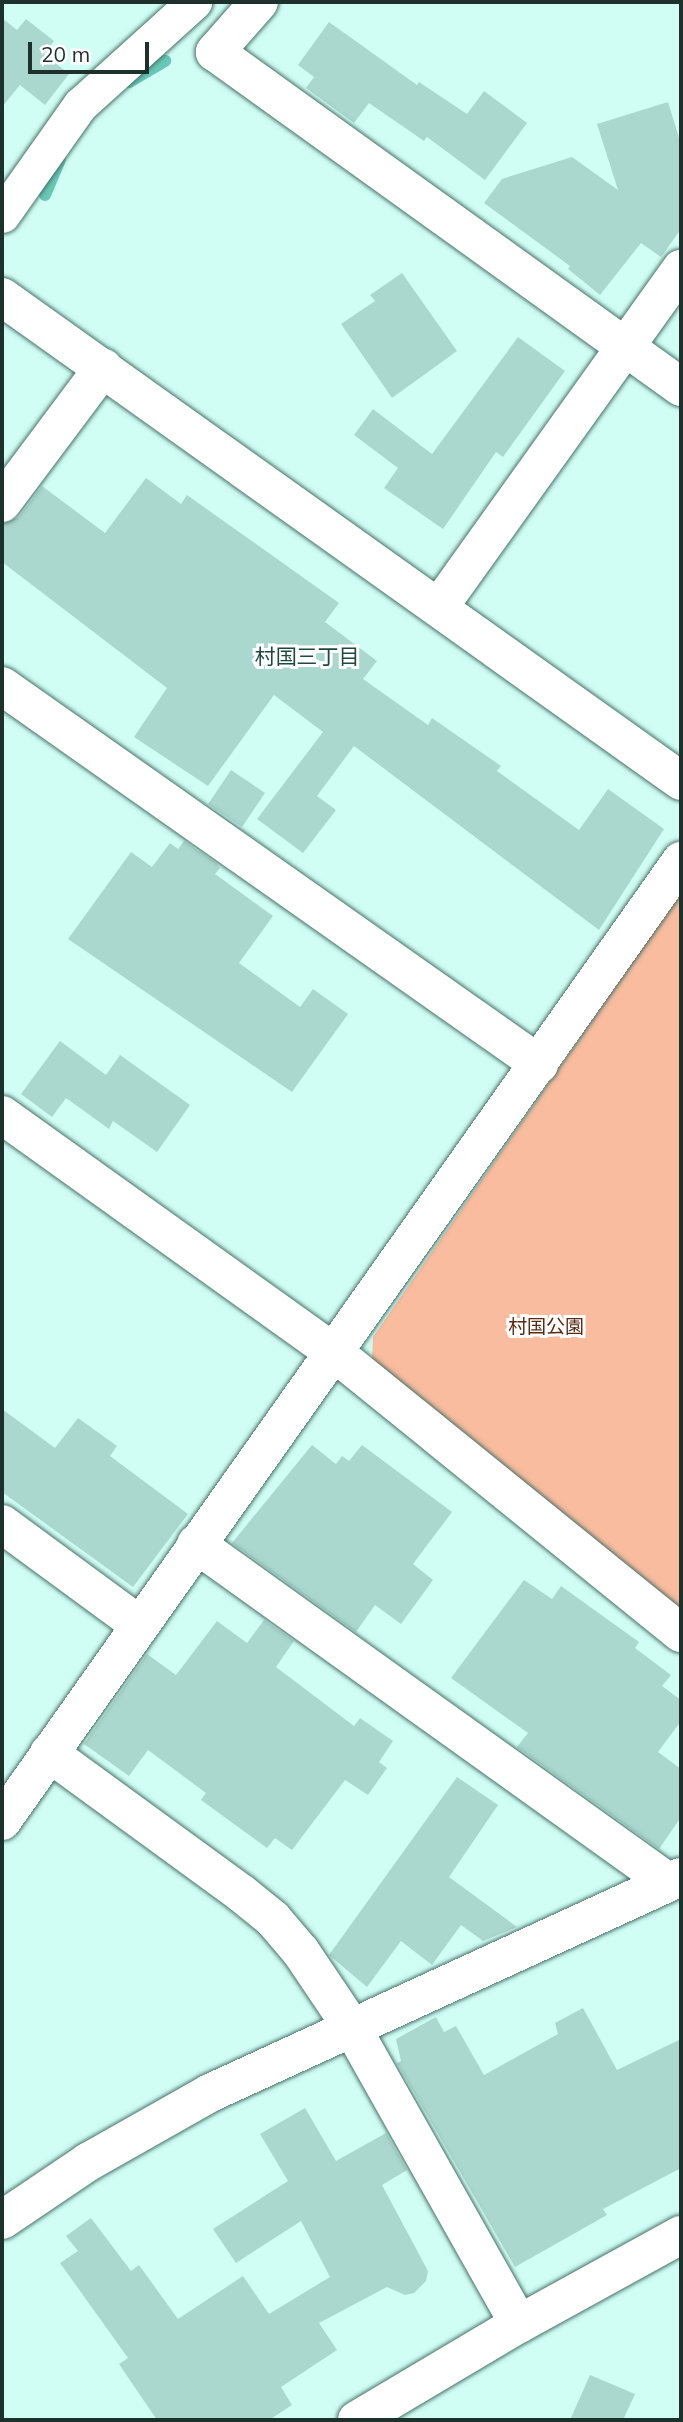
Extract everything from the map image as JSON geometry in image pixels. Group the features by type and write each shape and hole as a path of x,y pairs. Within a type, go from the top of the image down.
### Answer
{"street":[{"path":"2,215 80,105 194,2"},
{"path":"259,2 215,52 681,387"},
{"path":"439,607 681,268"},
{"path":"2,297 681,780"},
{"path":"2,503 103,368"},
{"path":"2,686 539,1064"},
{"path":"2,1821 138,1624 335,1353 681,861"},
{"path":"2,1115 335,1353 681,1633"},
{"path":"2,1524 138,1624"},
{"path":"196,1544 675,1879"},
{"path":"49,1753 273,1919 351,2026 519,2324"},
{"path":"2,2220 152,2123 351,2026 675,1879"},
{"path":"357,2420 519,2324 681,2235"}],"green space":[{"name":"村国公園","path":"681,892 681,1610 372,1360 373,1337"}],"building":[{"path":"2,18 17,30 26,19 54,41 44,54 69,74 45,105 20,85 2,107"},
{"path":"329,22 417,85 419,82 467,114 484,91 527,123 485,180 427,137 424,141 369,103 354,123 306,88 314,77 298,65"},
{"path":"668,102 681,144 681,229 661,257 641,243 600,295 568,269 570,266 484,203 502,179 572,157 618,190 597,124"},
{"path":"402,273 457,351 392,398 341,324 375,301 370,295"},
{"path":"518,337 565,371 503,457 496,452 443,529 384,488 398,468 354,435 373,409 432,454"},
{"path":"146,478 181,504 187,495 339,603 325,622 377,661 363,679 428,725 432,718 501,766 497,771 579,830 608,789 664,829 599,930 354,746 317,796 336,810 303,853 257,819 323,732 274,695 208,786 134,737 167,688 2,562 2,524 19,517 42,486 105,533"},
{"path":"231,770 265,793 242,827 208,804"},
{"path":"184,841 216,863 220,868 215,874 273,916 239,963 300,1007 313,989 348,1014 292,1092 68,939 131,852 152,867 170,843 178,849"},
{"path":"60,1041 106,1075 120,1055 190,1105 157,1152 113,1121 109,1129 66,1098 52,1117 21,1094"},
{"path":"2,1409 55,1448 78,1418 117,1446 110,1456 188,1514 133,1587 2,1492"},
{"path":"312,1445 336,1464 342,1456 349,1461 362,1445 452,1512 413,1564 433,1580 401,1624 375,1605 356,1632 232,1543"},
{"path":"524,1580 552,1599 561,1586 639,1642 635,1648 671,1675 662,1686 681,1700 681,1721 658,1752 681,1769 681,1817 659,1849 517,1747 528,1733 451,1678"},
{"path":"264,1620 294,1641 276,1667 354,1726 360,1718 393,1741 379,1762 387,1768 368,1795 345,1780 292,1850 275,1838 267,1848 201,1800 206,1793 148,1750 129,1776 84,1744 147,1654 176,1675 217,1621 247,1643"},
{"path":"457,1777 498,1805 449,1877 517,1927 483,1941 461,1925 432,1965 401,1941 367,1987 329,1955"},
{"path":"583,2008 617,2070 681,2039 681,2168 603,2209 607,2215 515,2267 397,2063 401,2061 396,2039 436,2017 444,2032 456,2026 484,2075 558,2034 555,2023"},
{"path":"305,2108 336,2161 386,2133 407,2170 382,2185 428,2271 426,2281 414,2293 405,2295 387,2287 319,2323 337,2350 281,2387 292,2405 269,2420 157,2420 119,2364 128,2358 60,2263 78,2251 66,2236 91,2218 131,2271 139,2265 178,2319 243,2276 269,2314 330,2277 301,2221 236,2263 213,2229 288,2181 260,2134"},
{"path":"590,2375 635,2394 623,2420 570,2420"}],"waterway":[{"path":"129,82 165,61"},
{"path":"45,195 60,160"}],"district":[{"name":"村国三丁目","path":"307,656"}]}
